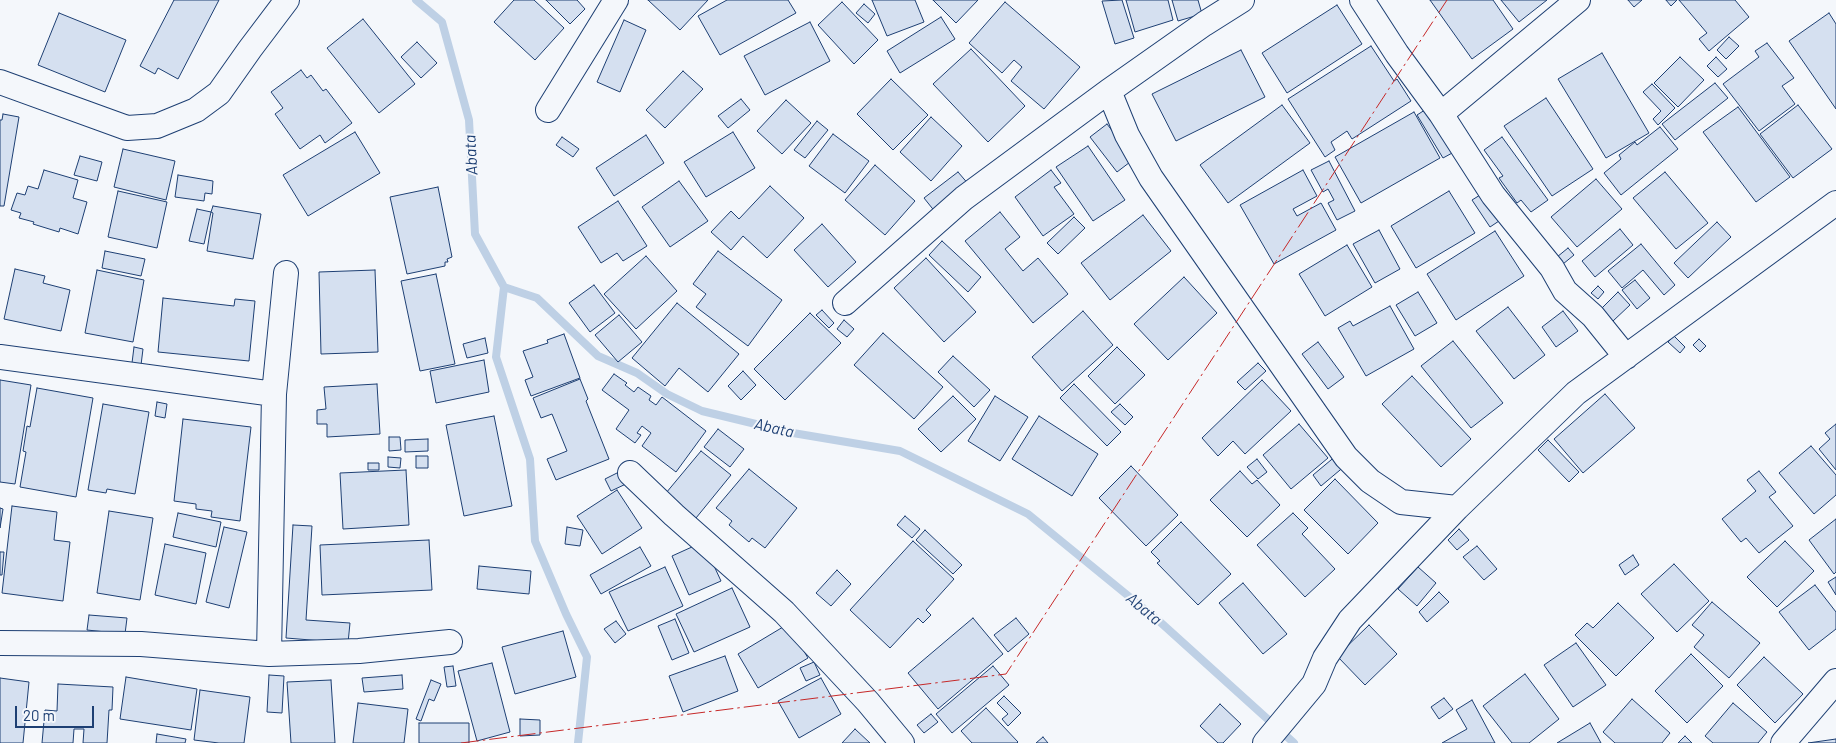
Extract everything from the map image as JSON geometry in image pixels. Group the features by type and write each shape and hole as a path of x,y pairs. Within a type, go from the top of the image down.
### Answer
{"street":[{"path":"0,82 127,128 157,126 196,110 219,93 287,0"},
{"path":"548,110 616,0"},
{"path":"845,303 964,198 1109,91 1204,24 1242,0"},
{"path":"1362,0 1397,54 1441,114 1493,195 1552,268 1565,291 1593,316 1626,357"},
{"path":"1441,114 1578,0"},
{"path":"1109,91 1127,135 1151,178 1346,456 1370,481 1401,502 1457,508"},
{"path":"1268,740 1314,684 1325,658 1350,620 1457,508 1576,394 1836,203"},
{"path":"269,654 274,394 286,273"},
{"path":"0,357 274,394"},
{"path":"630,473 674,515 784,612 868,702 902,743"},
{"path":"0,643 141,644 269,654 359,651 450,642"},
{"path":"1782,743 1836,681"}],"building":[{"path":"174,0 219,0 178,79 158,68 155,74 140,66"},
{"path":"514,0 534,0 564,28 535,60 494,22"},
{"path":"546,0 577,0 585,9 570,24"},
{"path":"648,0 708,0 680,30"},
{"path":"727,0 788,0 796,13 720,55 698,16"},
{"path":"872,0 915,0 924,22 887,36"},
{"path":"933,0 978,0 956,23"},
{"path":"1122,0 1134,38 1115,44 1102,1"},
{"path":"1126,0 1168,0 1173,20 1135,32"},
{"path":"1172,0 1198,0 1202,14 1178,21"},
{"path":"1430,0 1493,0 1513,29 1472,59"},
{"path":"1501,0 1547,0 1519,22"},
{"path":"1628,0 1642,0 1634,7"},
{"path":"1666,0 1677,0 1671,6"},
{"path":"1679,0 1735,0 1749,17 1709,51 1699,39 1707,33"},
{"path":"842,2 878,40 854,64 818,25"},
{"path":"1005,2 1080,67 1044,109 1011,81 1022,67 1014,60 1002,73 969,43"},
{"path":"864,4 875,14 868,23 856,13"},
{"path":"1337,5 1362,44 1287,93 1262,53"},
{"path":"59,13 126,40 105,92 38,65"},
{"path":"1829,13 1836,24 1836,109 1789,41"},
{"path":"941,17 955,39 900,73 887,51"},
{"path":"363,19 415,84 379,113 327,48"},
{"path":"624,20 646,30 620,92 597,82"},
{"path":"810,22 830,61 765,95 744,56"},
{"path":"1729,37 1739,46 1726,59 1717,50"},
{"path":"417,42 437,63 421,78 401,57"},
{"path":"1767,43 1794,78 1782,86 1795,104 1759,131 1723,84 1759,57 1755,51"},
{"path":"1371,46 1394,81 1397,79 1411,101 1352,139 1347,131 1331,142 1335,150 1325,157 1288,99"},
{"path":"971,49 1025,106 988,142 933,84"},
{"path":"1241,50 1265,97 1176,141 1152,94"},
{"path":"1602,53 1649,133 1606,158 1558,79"},
{"path":"1680,57 1704,80 1678,107 1654,83"},
{"path":"1716,57 1727,69 1718,77 1707,66"},
{"path":"301,70 307,78 311,75 323,91 326,89 352,123 325,143 320,135 300,149 275,114 283,108 271,92"},
{"path":"683,71 703,89 665,128 646,110"},
{"path":"891,79 928,115 893,150 857,114"},
{"path":"1715,83 1728,98 1675,140 1662,124"},
{"path":"1652,84 1675,108 1658,125 1653,119 1661,111 1643,92"},
{"path":"1546,98 1593,169 1552,196 1504,126"},
{"path":"741,99 750,110 728,128 718,116"},
{"path":"786,100 811,123 782,154 757,131"},
{"path":"1282,105 1310,143 1228,203 1200,165"},
{"path":"1798,105 1832,149 1793,178 1760,134"},
{"path":"1738,107 1790,177 1756,202 1703,132"},
{"path":"1428,108 1454,152 1443,158 1417,115"},
{"path":"1414,112 1440,158 1361,203 1335,157"},
{"path":"3,114 19,117 4,206 0,206 0,120 2,120"},
{"path":"931,117 962,146 931,181 900,152"},
{"path":"817,121 828,130 805,158 794,150"},
{"path":"1107,124 1134,159 1117,172 1090,137"},
{"path":"1660,127 1678,149 1621,195 1604,173 1621,159 1619,155 1635,142 1637,145"},
{"path":"355,132 380,173 308,216 283,175"},
{"path":"733,132 755,168 706,197 684,162"},
{"path":"833,134 869,161 845,193 809,166"},
{"path":"646,135 664,163 614,196 596,168"},
{"path":"562,137 579,149 573,157 556,145"},
{"path":"1502,137 1548,200 1531,212 1521,200 1517,203 1499,178 1503,176 1484,150"},
{"path":"1088,146 1125,200 1093,221 1056,167"},
{"path":"123,149 175,161 166,200 114,187"},
{"path":"80,156 102,162 97,181 74,175"},
{"path":"1329,161 1355,211 1337,220 1328,203 1334,200 1328,189 1323,192 1311,170"},
{"path":"875,165 915,201 885,235 845,200"},
{"path":"44,170 78,180 73,198 87,202 78,234 60,228 59,232 33,224 34,222 19,218 21,213 11,210 17,193 25,195 28,186 38,189"},
{"path":"1051,170 1061,183 1054,187 1074,214 1043,236 1015,197"},
{"path":"1303,170 1317,196 1293,209 1297,216 1321,203 1336,230 1274,264 1240,205"},
{"path":"958,172 970,186 936,213 924,198"},
{"path":"1665,172 1708,223 1676,249 1633,198"},
{"path":"178,175 213,181 212,194 205,193 204,201 175,197"},
{"path":"1596,179 1622,209 1577,247 1551,217"},
{"path":"679,181 708,221 670,247 642,207"},
{"path":"770,186 804,218 767,258 743,236 731,250 711,232 731,211 739,219"},
{"path":"438,187 452,257 447,259 448,262 445,262 445,266 407,274 390,197"},
{"path":"118,191 167,202 157,248 108,237"},
{"path":"1449,191 1475,233 1416,268 1391,226"},
{"path":"1485,192 1502,219 1490,227 1472,200"},
{"path":"618,201 647,246 623,261 617,253 601,263 578,227"},
{"path":"213,206 261,214 253,259 207,251"},
{"path":"197,209 211,212 204,244 189,241"},
{"path":"1000,212 1020,237 1005,249 1023,271 1038,258 1068,294 1033,323 965,241"},
{"path":"1143,215 1171,251 1110,300 1081,263"},
{"path":"1074,217 1085,228 1058,254 1047,243"},
{"path":"1717,222 1731,237 1688,278 1674,263"},
{"path":"822,224 856,262 828,287 794,250"},
{"path":"1620,229 1633,245 1595,277 1582,261"},
{"path":"1379,230 1400,269 1375,283 1353,244"},
{"path":"1495,231 1524,276 1456,320 1427,274"},
{"path":"942,241 981,277 968,292 929,255"},
{"path":"1641,244 1675,285 1664,295 1643,270 1622,288 1608,271"},
{"path":"1347,245 1372,287 1325,316 1299,274"},
{"path":"1568,248 1574,255 1563,264 1557,257"},
{"path":"105,251 145,259 141,276 102,268"},
{"path":"718,251 782,300 748,346 696,307 706,294 693,284"},
{"path":"646,256 677,291 636,329 604,294"},
{"path":"926,258 976,312 944,342 894,288"},
{"path":"15,269 45,276 43,283 70,290 61,331 4,319"},
{"path":"97,270 144,280 133,342 85,333"},
{"path":"375,270 378,352 321,354 319,272"},
{"path":"436,274 455,364 420,371 401,281"},
{"path":"1184,277 1217,313 1168,360 1134,324"},
{"path":"1635,280 1650,298 1637,309 1622,290"},
{"path":"594,285 615,313 590,332 569,303"},
{"path":"1598,286 1604,292 1598,299 1591,293"},
{"path":"1418,292 1437,323 1415,336 1396,305"},
{"path":"1618,292 1630,305 1613,321 1601,309"},
{"path":"163,298 234,306 235,299 255,301 249,361 158,352"},
{"path":"677,303 739,354 708,392 679,368 665,386 632,358"},
{"path":"1390,306 1414,349 1366,376 1338,328 1350,321 1353,326"},
{"path":"1508,307 1545,355 1514,379 1476,331"},
{"path":"822,310 834,323 829,328 816,315"},
{"path":"1083,311 1113,345 1062,391 1032,357"},
{"path":"1563,311 1578,331 1556,347 1542,327"},
{"path":"810,313 841,343 785,400 754,369"},
{"path":"619,315 642,342 618,362 595,335"},
{"path":"844,320 854,329 847,337 837,329"},
{"path":"883,333 943,387 914,419 854,365"},
{"path":"564,334 580,378 531,396 525,380 533,377 523,351 548,343 547,340"},
{"path":"1674,336 1685,347 1680,353 1668,342"},
{"path":"485,338 488,353 467,358 463,344"},
{"path":"1699,339 1706,346 1700,352 1693,345"},
{"path":"1453,341 1503,403 1471,428 1421,366"},
{"path":"1318,342 1344,377 1328,389 1302,354"},
{"path":"134,347 143,349 141,365 132,363"},
{"path":"1117,347 1145,375 1115,404 1088,376"},
{"path":"953,356 990,390 974,407 938,372"},
{"path":"484,360 489,392 436,403 430,371"},
{"path":"1258,363 1266,371 1245,390 1237,382"},
{"path":"743,371 756,385 741,400 728,386"},
{"path":"614,374 627,383 625,385 634,392 638,387 651,396 649,400 656,405 662,397 706,431 676,472 642,446 651,433 642,426 637,433 641,435 635,443 616,429 629,410 602,390"},
{"path":"1412,376 1471,439 1441,467 1382,404"},
{"path":"580,379 588,399 586,401 609,459 556,480 547,459 567,451 552,414 541,418 533,398"},
{"path":"0,380 31,385 15,484 0,482"},
{"path":"1262,380 1291,411 1245,454 1233,441 1218,456 1202,438"},
{"path":"377,384 380,434 327,437 327,424 317,424 317,410 326,409 324,387"},
{"path":"1074,384 1121,432 1107,446 1060,398"},
{"path":"37,388 93,398 76,497 20,487 26,452 23,451 27,426 30,427"},
{"path":"1605,394 1635,428 1583,473 1554,439"},
{"path":"953,396 976,419 941,452 918,429"},
{"path":"995,396 1028,417 1000,461 968,441"},
{"path":"157,402 167,404 165,418 155,416"},
{"path":"103,404 149,412 135,494 107,489 106,493 88,490"},
{"path":"1120,404 1133,417 1125,425 1111,412"},
{"path":"494,416 512,506 464,516 446,425"},
{"path":"1039,416 1098,454 1072,496 1012,459"},
{"path":"183,419 251,427 240,521 211,517 212,511 196,509 196,504 174,501"},
{"path":"1299,424 1328,458 1291,489 1263,455"},
{"path":"1836,424 1836,470 1819,449 1830,439 1825,433"},
{"path":"718,429 744,449 730,467 704,447"},
{"path":"389,437 400,437 401,450 389,451"},
{"path":"428,439 428,451 405,452 405,440"},
{"path":"1548,440 1579,472 1569,482 1538,450"},
{"path":"1811,446 1836,475 1836,495 1814,514 1779,473"},
{"path":"701,451 731,475 696,518 666,493"},
{"path":"1337,455 1346,465 1321,486 1313,475"},
{"path":"416,456 428,456 428,468 416,468"},
{"path":"388,457 401,458 400,468 388,467"},
{"path":"1257,459 1267,472 1258,479 1247,467"},
{"path":"368,463 379,463 379,470 368,470"},
{"path":"1131,466 1178,515 1146,546 1099,498"},
{"path":"749,469 797,508 765,548 752,538 749,542 729,525 732,521 716,508"},
{"path":"406,470 409,525 343,529 340,473"},
{"path":"623,470 628,483 611,491 605,479"},
{"path":"1240,471 1252,484 1257,480 1280,505 1247,537 1210,500"},
{"path":"1759,471 1776,492 1769,497 1793,526 1759,553 1746,538 1741,542 1722,519 1756,491 1747,480"},
{"path":"1335,479 1378,523 1348,554 1304,510"},
{"path":"617,490 642,528 602,554 577,516"},
{"path":"12,506 57,512 54,540 70,542 63,601 2,593"},
{"path":"0,508 3,509 0,528"},
{"path":"109,511 153,518 140,600 97,593"},
{"path":"178,513 221,522 216,547 173,537"},
{"path":"1293,513 1308,528 1302,534 1335,569 1305,597 1257,545"},
{"path":"905,516 920,529 912,538 897,525"},
{"path":"1836,519 1836,572 1834,574 1809,540"},
{"path":"1181,522 1231,574 1198,605 1157,563 1160,561 1151,552"},
{"path":"293,525 312,526 306,620 350,623 348,643 286,638"},
{"path":"224,527 247,532 229,608 206,602"},
{"path":"567,527 583,530 580,546 565,544"},
{"path":"1459,529 1469,540 1457,550 1448,540"},
{"path":"925,530 962,565 953,574 916,540"},
{"path":"429,540 432,590 322,595 320,545"},
{"path":"913,541 954,579 926,610 931,615 923,623 918,618 890,648 850,610"},
{"path":"1785,541 1814,571 1777,607 1747,577"},
{"path":"703,542 721,581 689,595 672,556"},
{"path":"165,544 206,553 196,604 155,595"},
{"path":"1477,546 1497,569 1484,580 1463,557"},
{"path":"640,547 651,566 601,594 590,575"},
{"path":"0,552 4,552 2,575 0,575"},
{"path":"1633,555 1639,565 1625,575 1619,565"},
{"path":"1674,564 1709,601 1677,632 1641,594"},
{"path":"479,566 531,571 529,594 477,589"},
{"path":"665,567 683,606 628,631 609,592"},
{"path":"1418,567 1436,583 1417,606 1398,589"},
{"path":"837,570 851,584 831,606 816,593"},
{"path":"1836,577 1836,595 1828,582"},
{"path":"1243,583 1287,634 1263,654 1219,603"},
{"path":"1815,585 1836,612 1836,629 1809,650 1779,612"},
{"path":"732,588 750,627 694,652 676,614"},
{"path":"1439,592 1449,602 1427,622 1419,612"},
{"path":"1712,602 1760,643 1729,678 1694,647 1704,635 1692,625"},
{"path":"1618,603 1654,638 1616,676 1575,635 1587,623 1593,628"},
{"path":"89,615 127,618 125,634 87,630"},
{"path":"973,618 1003,654 938,709 908,673"},
{"path":"1016,618 1029,634 1008,652 994,635"},
{"path":"675,619 689,653 672,660 658,626"},
{"path":"616,621 626,634 615,643 604,629"},
{"path":"788,624 808,658 758,688 738,654"},
{"path":"1369,625 1397,654 1365,685 1337,656"},
{"path":"563,631 576,677 515,694 502,647"},
{"path":"1576,643 1606,685 1573,707 1544,665"},
{"path":"1691,654 1723,686 1687,723 1655,691"},
{"path":"725,656 738,691 683,712 669,676"},
{"path":"1764,657 1803,694 1775,723 1737,685"},
{"path":"814,662 820,675 806,681 800,668"},
{"path":"492,663 510,732 477,741 458,671"},
{"path":"453,666 456,686 447,687 444,667"},
{"path":"993,666 1009,685 952,733 936,714"},
{"path":"1525,674 1559,719 1529,743 1512,743 1483,706"},
{"path":"269,675 284,676 282,713 267,712"},
{"path":"402,675 403,689 364,692 362,678"},
{"path":"126,677 197,689 191,730 120,719"},
{"path":"0,678 29,682 23,743 0,743"},
{"path":"821,678 841,714 799,738 778,701"},
{"path":"331,680 335,743 291,743 287,682"},
{"path":"431,680 441,684 434,701 429,699 421,721 416,719"},
{"path":"58,684 113,687 112,710 109,710 107,743 83,743 84,729 74,729 73,743 42,743 45,710 57,711"},
{"path":"200,690 250,697 244,743 194,740"},
{"path":"1004,696 1021,713 1008,726 1002,719 1008,714 997,703"},
{"path":"1444,698 1453,709 1439,719 1431,707"},
{"path":"1632,699 1670,733 1662,743 1615,743 1603,732"},
{"path":"1472,700 1495,743 1442,743 1467,729 1456,710"},
{"path":"358,703 408,709 404,743 353,743"},
{"path":"1733,703 1767,732 1758,743 1713,743 1705,736"},
{"path":"1220,704 1241,724 1223,743 1218,743 1200,726"},
{"path":"986,708 1017,743 972,743 961,731"},
{"path":"931,714 938,722 924,733 917,725"},
{"path":"520,719 540,720 540,735 520,736"},
{"path":"419,723 469,723 469,743 419,743"},
{"path":"1590,723 1601,743 1557,743"},
{"path":"855,729 870,743 842,743"},
{"path":"157,734 186,739 185,743 156,743"},
{"path":"1685,736 1692,743 1678,743"},
{"path":"1043,737 1048,743 1036,743"},
{"path":"1836,739 1836,743 1808,743"}],"waterway":[{"name":"Abata","path":"416,0 442,22 469,120 475,234 504,287 537,298 598,356 637,373 667,394 702,411 793,433 900,451 1028,514 1159,621 1294,743"},
{"path":"504,287 496,357 530,459 535,541 566,614 587,657 578,743"}],"power":[{"path":"461,743 1006,674 1447,0"}]}
